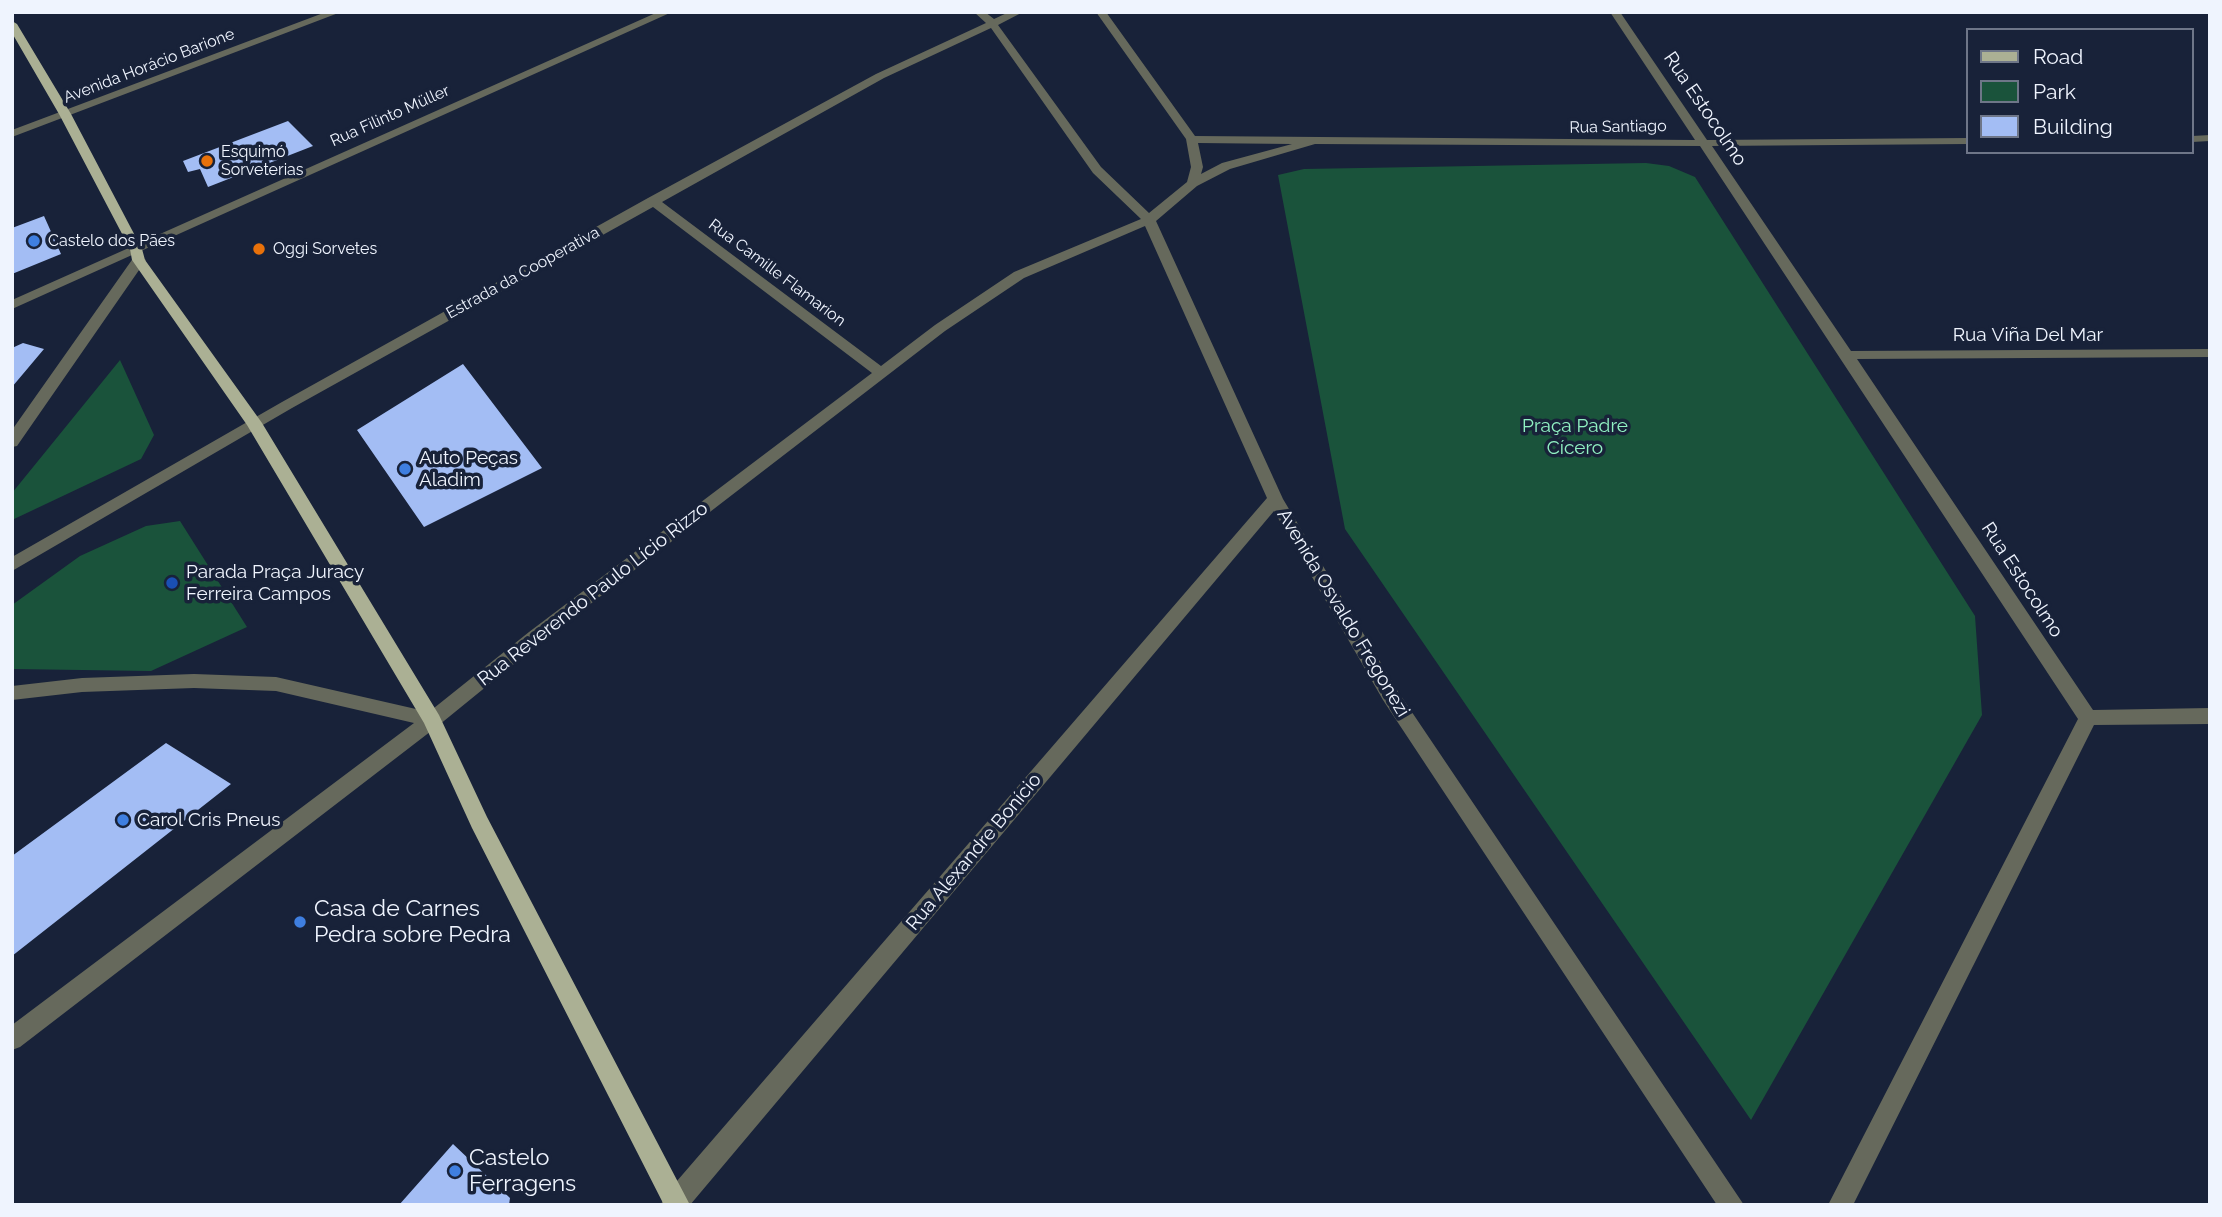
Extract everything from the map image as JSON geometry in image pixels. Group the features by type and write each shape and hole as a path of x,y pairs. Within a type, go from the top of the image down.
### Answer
{"main road":[{"path":"12,24 65,114 137,255 254,423 432,720 479,822 676,1203"}],"street":[{"name":"Avenida Horácio Barione","path":"12,134 336,12"},
{"name":"Rua Filinto Müller","path":"12,305 137,255 667,12"},
{"name":"Avenida Osvaldo Fregonezi","path":"979,12 991,22 1097,170 1149,220 1275,499 1390,695 1732,1205"},
{"name":"Estrada da Cooperativa","path":"12,565 254,423 652,201 880,76 991,22 1018,12"},
{"path":"1101,12 1192,139 1197,167 1193,183"},
{"name":"Rua Estocolmo","path":"1615,12 2088,718"},
{"name":"Rua Santiago","path":"1192,139 1311,142 1966,141"},
{"name":"Rua Santiago","path":"1193,183 1226,166 1311,142"},
{"name":"Rua Reverendo Paulo Lício Rizzo","path":"12,1039 432,720 536,637 940,328 1019,275 1082,246 1149,220 1193,183"},
{"name":"Rua Camille Flamarion","path":"652,201 880,372"},
{"path":"12,442 137,255"},
{"name":"Rua Viña Del Mar","path":"1847,355 2210,353"},
{"name":"Rua Alexandre Bonício","path":"676,1203 1275,499"},
{"name":"Estrada da Cooperativa","path":"12,573 38,551"},
{"path":"12,693 82,685 194,681 276,684 432,720"},
{"path":"1840,1205 2088,718 2210,716"}],"green space":[{"name":"Praça Padre Cícero","path":"1646,163 1669,166 1695,177 1975,616 1982,715 1751,1120 1345,529 1278,175 1304,169"},
{"path":"120,360 154,435 141,459 12,520 12,493"},
{"path":"180,521 247,627 151,671 12,669 12,605 80,556 146,526"}],"building":[{"path":"288,121 313,146 208,187 200,169 188,172 183,161"},
{"name":"Castelo dos Pães","path":"44,216 61,254 12,274 12,228"},
{"path":"23,343 44,349 12,387 12,348"},
{"path":"463,364 542,468 424,527 357,430"},
{"name":"Carol Cris Pneus","path":"166,743 231,784 12,956 12,856"},
{"name":"Castelo Ferragens","path":"453,1144 510,1198 509,1205 399,1205"}],"place":[{"name":"Esquimó Sorveterias","path":"207,161"},
{"name":"Castelo dos Pães","path":"34,241"},
{"name":"Oggi Sorvetes","path":"259,249"},
{"name":"Auto Peças Aladim","path":"405,469"},
{"name":"Parada Praça Juracy Ferreira Campos","path":"172,583"},
{"name":"Carol Cris Pneus","path":"123,820"},
{"name":"Casa de Carnes Pedra sobre Pedra","path":"300,922"},
{"name":"Castelo Ferragens","path":"455,1171"}]}
